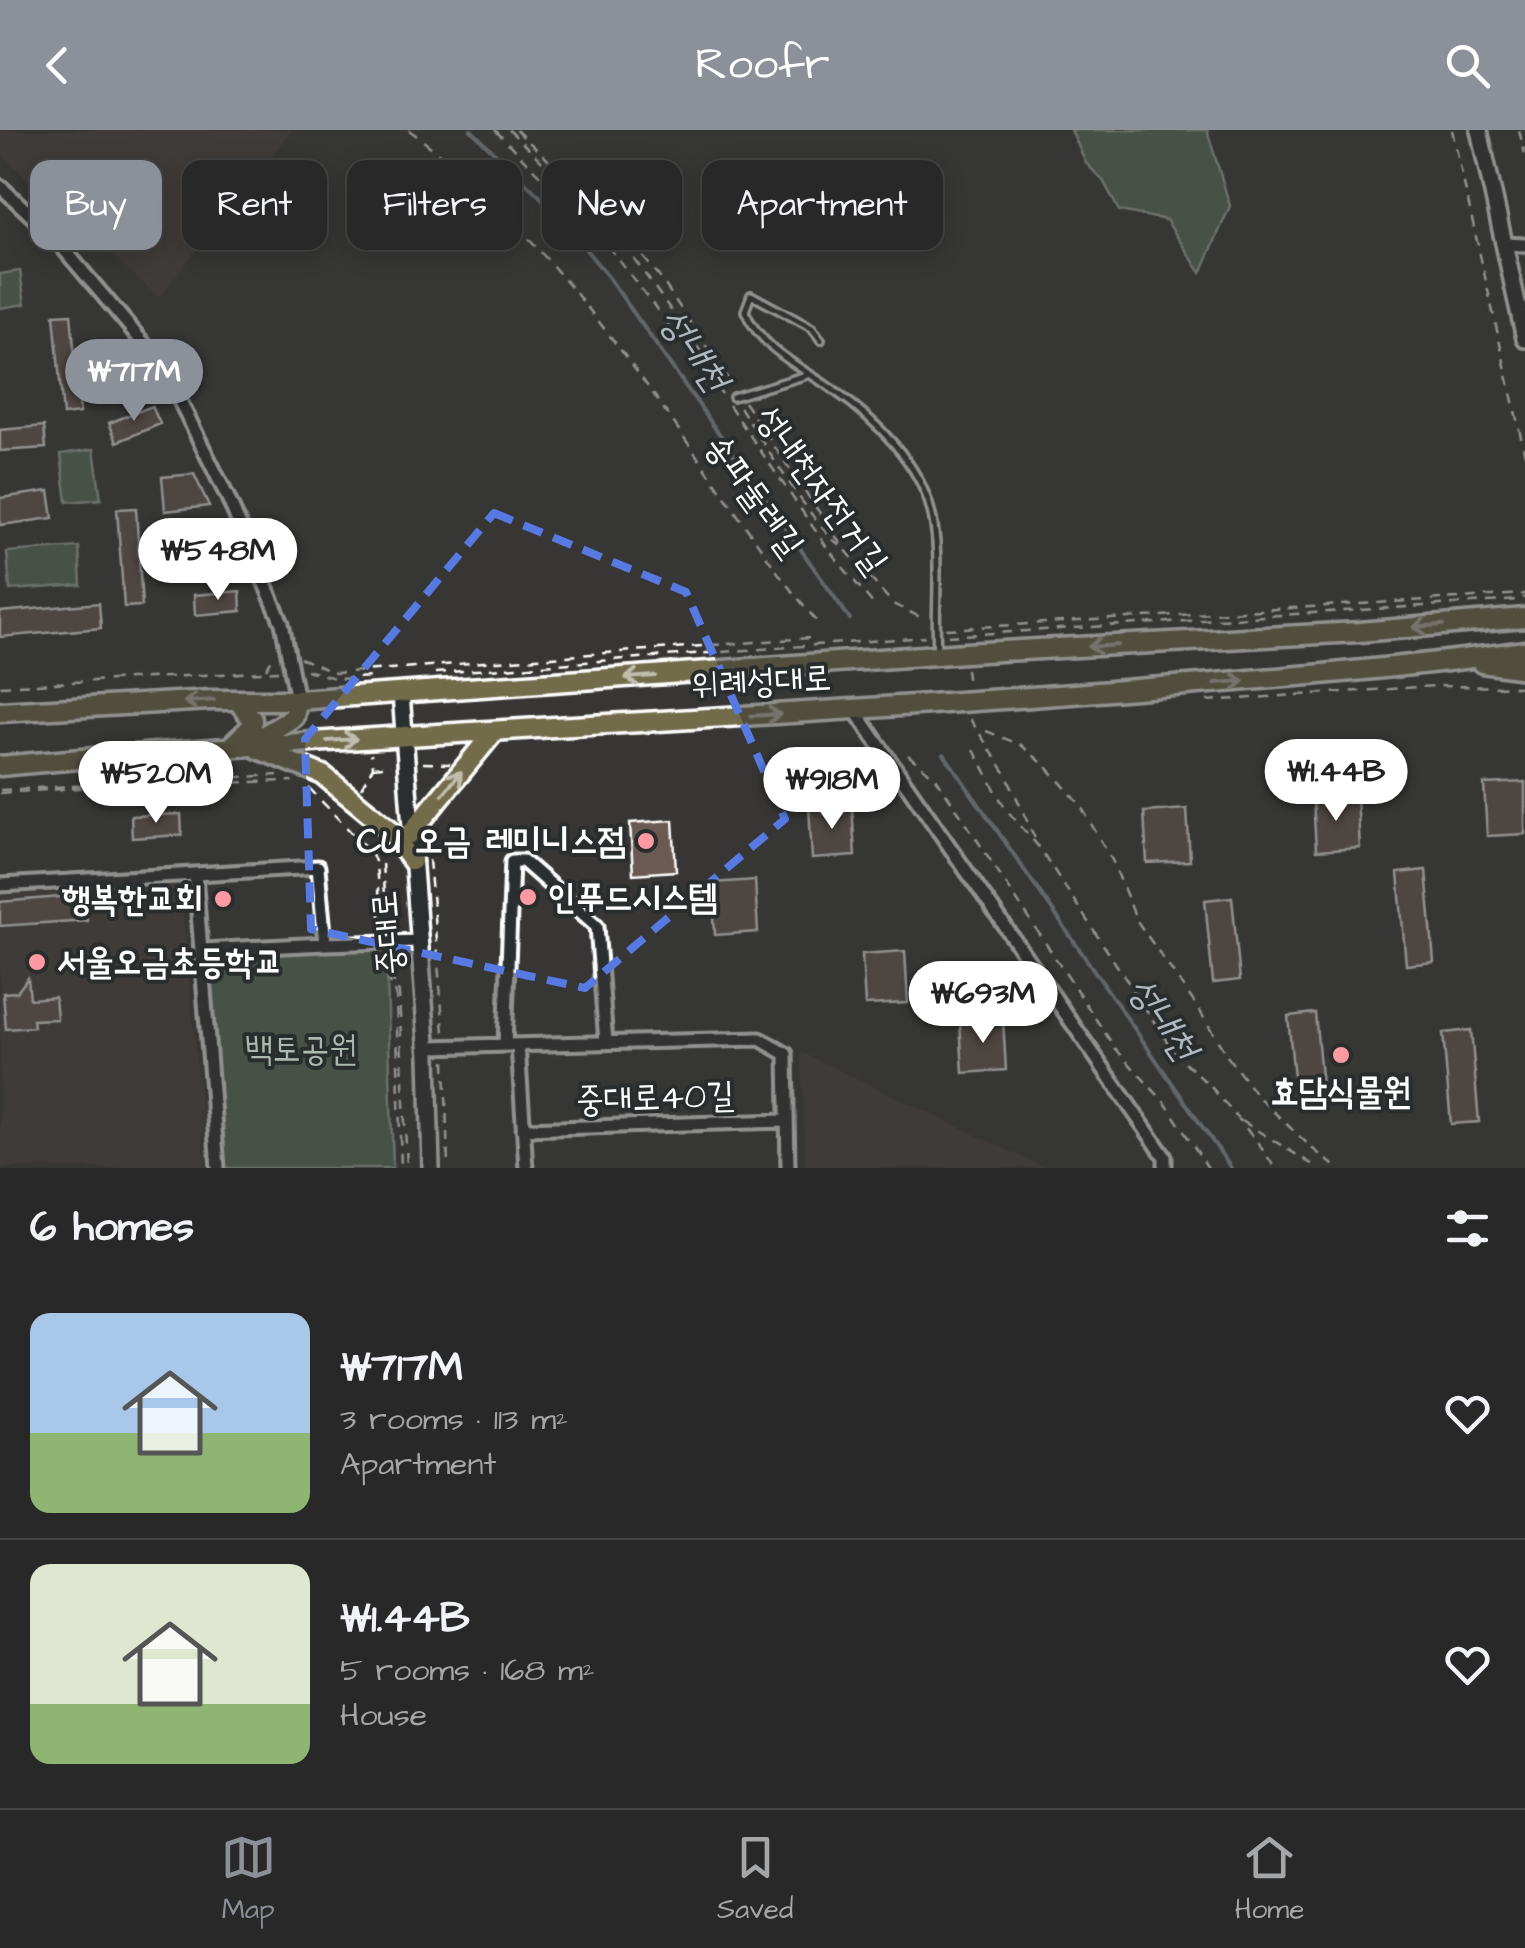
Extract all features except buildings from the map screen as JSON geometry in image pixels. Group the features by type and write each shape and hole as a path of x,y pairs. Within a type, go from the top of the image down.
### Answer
{"main road":[{"path":"1479,130 1525,339"},
{"path":"1503,620 1525,606"},
{"name":"위례성대로","path":"0,712 402,693 936,637 964,644 1359,632 1525,618"},
{"name":"위례성대로","path":"0,766 404,736 854,709 968,713 1404,668 1525,651"},
{"path":"1462,660 1525,669"},
{"name":"중대로","path":"402,693 428,1047 431,1168"},
{"path":"237,700 252,719 242,747"},
{"path":"242,747 294,717 298,700"},
{"path":"410,834 494,732"},
{"path":"242,747 323,775 388,828 412,860"}],"street":[{"path":"0,186 52,235 162,365 228,498 282,623 298,700"},
{"path":"1505,244 1525,245"},
{"path":"1510,266 1525,290"},
{"path":"854,709 1164,1158 1166,1168"},
{"name":"중대로40길","path":"511,1045 512,862 524,861 598,926 606,1042"},
{"path":"0,885 318,867 325,944"},
{"path":"196,874 218,1168"},
{"name":"중대로","path":"201,950 419,941"},
{"name":"중대로40길","path":"428,1047 760,1039 786,1054 788,1168"},
{"path":"511,1045 526,1168"},
{"name":"중대로40길","path":"524,1129 788,1121"}],"lane":[{"path":"822,340 812,328 751,295 746,311 753,330 836,392 911,464 931,512 936,637"},
{"path":"736,396 807,374"}],"path":[{"name":"송파둘레길","path":"409,130 481,192 569,283 819,624"},
{"name":"성내천자전거길","path":"496,130 604,241 726,400 828,549 874,605"},
{"path":"509,130 614,231 736,396"},
{"path":"516,130 616,224 661,279 834,543 843,546 893,604 936,637 964,644 1518,600 1525,595"},
{"path":"1452,130 1525,455"},
{"path":"1519,130 1525,154"},
{"path":"936,637 963,628 1525,595"},
{"path":"963,628 970,724 1006,774 1038,846 1174,1052 1237,1117 1275,1168"},
{"name":"위례성대로","path":"427,674 936,637"},
{"path":"0,686 266,671 304,658 335,672 809,638"},
{"path":"266,671 272,659 338,679 376,677"},
{"path":"1207,701 1434,686 1525,687"},
{"path":"986,730 1021,745 1079,803 1112,860 1143,933 1198,1008 1227,1056 1257,1096 1338,1168"},
{"path":"974,750 1004,808 1038,846"},
{"path":"908,755 936,778 1116,1048 1166,1104 1208,1168"},
{"path":"0,792 286,774"},
{"path":"0,792 302,781 372,854 376,864 384,942 399,993 404,1168"},
{"path":"381,848 384,942"},
{"path":"1237,1117 1318,1168"}],"highlighted area":[{"path":"494,513 686,592 785,819 585,988 311,929 305,739"}],"shaded area":[{"path":"0,130 292,130 268,160 182,160 182,250 197,250 159,298 106,250 162,250 162,160 30,160 30,181 0,154"},
{"path":"181,884 206,1168 0,1168 0,896"},
{"path":"801,1052 1046,1168 806,1168"}],"green space":[{"path":"1071,130 1207,130 1230,206 1201,273 1166,220 1119,211 1104,182 1086,163"},
{"path":"20,271 25,304 0,308 0,274"},
{"path":"129,344 153,381 105,395 94,353"},
{"path":"94,449 101,499 67,502 61,454"},
{"path":"210,544 212,566 171,572 168,550"},
{"path":"79,547 81,585 10,590 7,552"},
{"name":"백토공원","path":"380,947 387,977 393,1168 222,1168 207,955"}],"waterway":[{"name":"성내천","path":"471,130 552,208 609,278 850,619"},
{"name":"성내천","path":"944,754 1231,1168"}],"place":[{"name":"CU 오금 레미니스점","path":"646,841"},
{"name":"인푸드시스템","path":"528,897"},
{"name":"행복한교회","path":"223,899"},
{"name":"서울오금초등학교","path":"37,962"},
{"name":"효담식물원","path":"1341,1055"}]}
